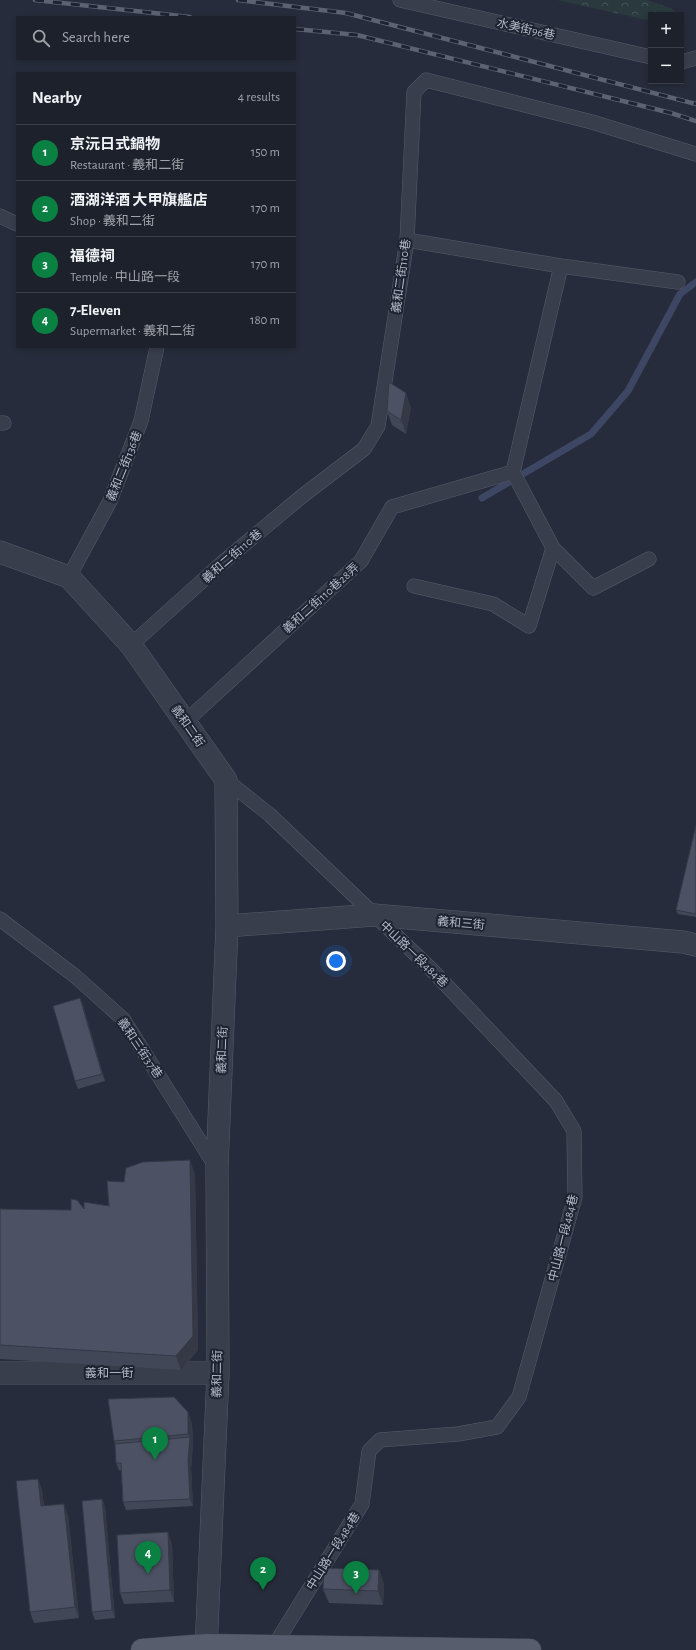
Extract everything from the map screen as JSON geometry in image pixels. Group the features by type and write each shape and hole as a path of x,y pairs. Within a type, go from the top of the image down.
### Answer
{"main road":[{"path":"142,1650 274,1646 530,1650"}],"street":[{"name":"義和二街","path":"0,552 70,577 131,646 226,780 227,926 217,1168 218,1372 206,1647"},
{"name":"義和三街","path":"227,926 374,915 683,942 696,945"},
{"name":"義和一街","path":"0,1373 218,1372"}],"lane":[{"name":"水美街96巷","path":"400,0 648,57"},
{"path":"684,61 696,58"},
{"name":"義和二街110巷","path":"131,646 234,553 300,497 364,449 378,426 407,240 414,92 426,80 592,122 696,154"},
{"path":"0,216 16,224"},
{"path":"407,240 561,266 678,282"},
{"path":"561,266 513,472 553,548 593,588 649,558"},
{"name":"義和二街136巷","path":"70,577 110,501 141,421 157,348"},
{"name":"義和二街110巷28弄","path":"185,722 361,561 392,507 513,472"},
{"path":"414,586 492,604 529,626 553,548"},
{"name":"中山路一段484巷","path":"226,780 270,815 431,969 556,1101 574,1131 575,1197 519,1397 497,1427 458,1434 380,1440 369,1451 362,1504 274,1646"},
{"name":"義和三街37巷","path":"0,919 76,976 123,1019 217,1168"}],"green space":[{"path":"557,0 647,0 671,8 675,12 648,12 648,20"}],"building":[{"path":"389,382 406,393 401,420 387,411"},
{"path":"696,825 696,914 676,910"},
{"path":"80,998 102,1074 75,1081 53,1006"},
{"path":"190,1160 193,1336 176,1356 0,1345 0,1209 71,1210 71,1199 77,1200 84,1209 84,1202 109,1206 107,1181 124,1182 126,1168 143,1162"},
{"path":"174,1397 188,1412 188,1434 114,1441 108,1399"},
{"path":"190,1437 188,1460 190,1499 123,1502 121,1463 116,1463 115,1444"},
{"path":"38,1479 41,1506 64,1504 75,1607 30,1612 16,1481"},
{"path":"102,1499 112,1610 92,1612 82,1501"},
{"path":"168,1532 170,1590 120,1593 117,1535"},
{"path":"324,1568 379,1570 378,1591 323,1589"}],"waterway":[{"path":"482,498 591,434 628,391 680,294 696,282"}],"railway":[{"path":"35,0 181,16"},
{"path":"238,0 346,13 696,104"},
{"path":"296,29 357,35 671,113 696,121"}],"place":[{"name":"京沅日式鍋物","path":"155,1460"},
{"name":"7-Eleven","path":"148,1574"},
{"name":"酒湖洋酒 大甲旗艦店","path":"263,1590"},
{"name":"福德祠","path":"356,1594"}]}
